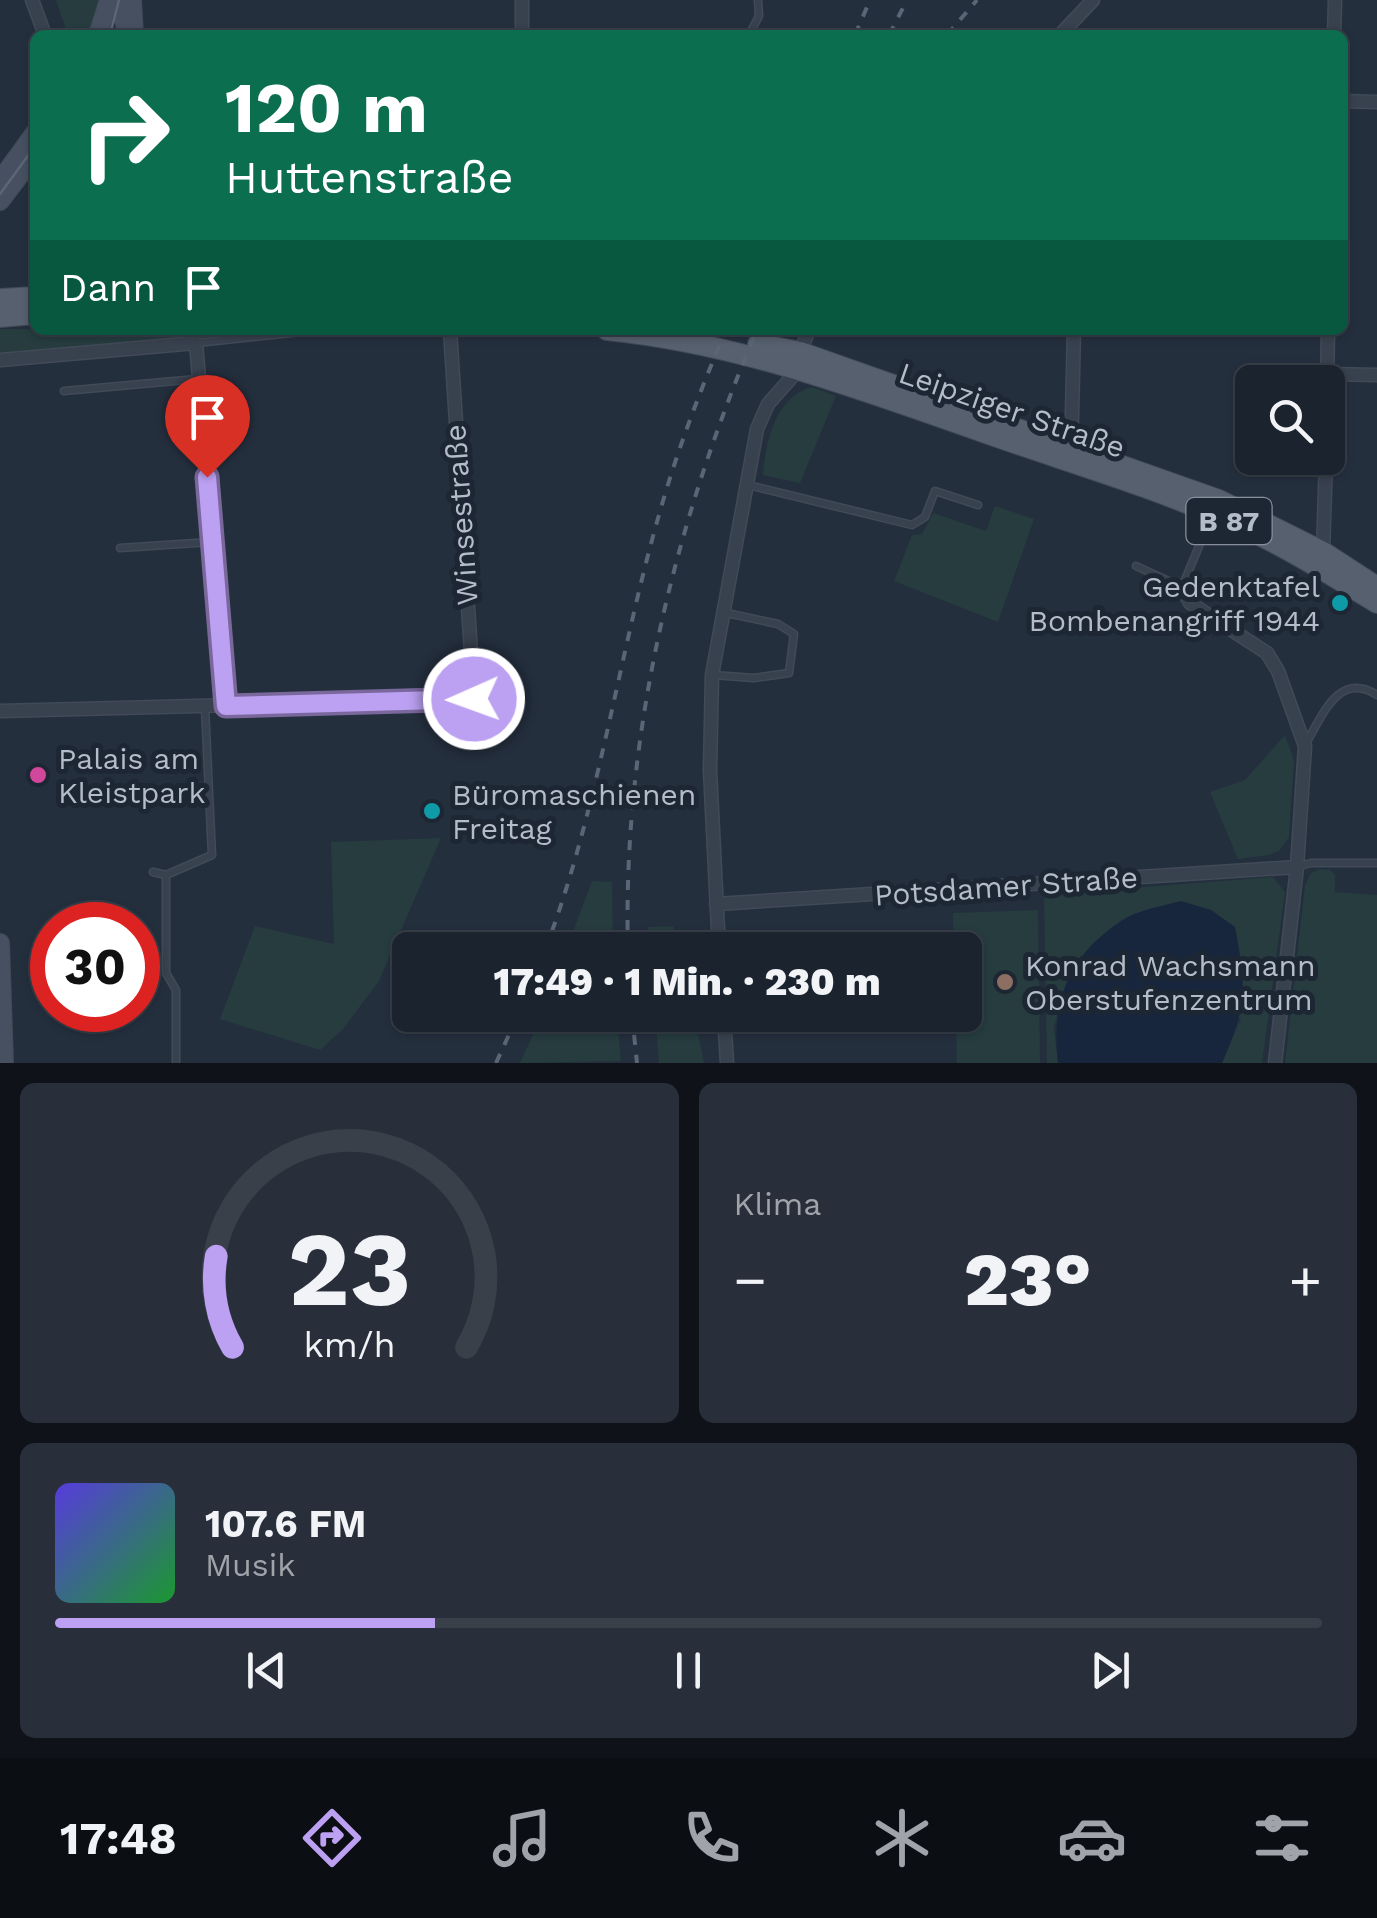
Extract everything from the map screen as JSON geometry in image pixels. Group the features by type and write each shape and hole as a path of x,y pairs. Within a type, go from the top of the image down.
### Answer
{"main road":[{"path":"0,299 30,296"},
{"path":"0,317 30,314"},
{"name":"Leipziger Straße","path":"649,335 800,360"},
{"name":"Leipziger Straße","path":"706,335 800,360 1071,454 1219,500 1323,552 1377,586"},
{"name":"Leipziger Straße","path":"1071,454 1213,514 1314,564 1377,604"}],"street":[{"path":"32,0 44,30"},
{"path":"101,30 109,0"},
{"path":"118,0 127,30"},
{"path":"129,30 132,0"},
{"path":"522,0 522,30"},
{"path":"1065,30 1093,0"},
{"path":"1334,30 1335,0"},
{"path":"1348,101 1377,102"},
{"path":"0,181 30,140"},
{"path":"0,201 30,162"},
{"name":"Winsestraße","path":"226,706 474,699 450,335"},
{"path":"718,932 710,770 712,674 721,612 757,429 768,404 800,360 808,335"},
{"path":"1071,454 1074,335"},
{"path":"1327,365 1328,335"},
{"path":"0,360 196,343 226,706 0,710"},
{"path":"1345,377 1377,376"},
{"path":"1323,552 1325,475"},
{"path":"1182,587 1190,604 1267,653 1278,670 1305,746 1297,867 1275,1063"},
{"name":"Potsdamer Straße","path":"716,904 1297,867"},
{"path":"0,943 4,1063"},
{"path":"725,1032 727,1063"}],"lane":[{"path":"751,30 758,16 758,0"},
{"path":"196,343 272,335"},
{"path":"64,391 199,379"},
{"path":"747,484 912,524 925,517 935,491 978,506"},
{"path":"1136,566 1182,587 1213,514"},
{"path":"120,548 213,542"},
{"path":"712,674 754,678 789,673 794,634 778,624 721,612"},
{"path":"1305,746 1336,695 1344,689 1364,687 1377,695"},
{"path":"153,872 166,875 212,854 205,707"},
{"path":"1297,867 1312,863 1377,862"},
{"path":"166,875 166,972 176,990 176,1063"}],"green space":[{"path":"56,0 100,0 91,30 66,30"},
{"path":"0,329 30,329 30,335 222,335 222,338 0,355"},
{"path":"812,387 836,396 800,483 763,475 766,449 781,410 789,400"},
{"path":"995,506 1034,519 998,622 894,581 912,535 922,534 933,513 986,531"},
{"path":"1285,735 1294,760 1289,837 1279,851 1238,859 1210,792 1245,780"},
{"path":"441,838 400,932 392,932 392,951 379,981 343,1029 320,1050 220,1019 255,926 334,944 331,842"},
{"path":"1320,869 1335,875 1335,892 1377,895 1377,1063 1285,1063 1305,885 1311,873"},
{"path":"1273,877 1285,892 1262,1063 1222,1063 1241,1018 1063,991 1054,1028 1058,1063 1047,1063 1044,895"},
{"path":"592,881 612,882 613,932 573,932"},
{"name":"Konrad Wachsmann Oberstufenzentrum","path":"1038,910 1040,1063 957,1063 956,1032 982,1032 982,932 954,932 953,913"},
{"path":"673,926 675,932 648,932 648,927"},
{"path":"534,1032 618,1032 621,1061 520,1063"},
{"path":"656,1032 698,1032 704,1063 659,1063"}],"water":[{"path":"1181,901 1211,910 1235,927 1242,996 1222,1063 1058,1063 1057,1020 1061,1000 1076,965 1088,949 1127,917"}],"tram line":[{"path":"111,30 119,0"},
{"path":"0,194 30,153"}],"railway":[{"path":"857,30 870,0"},
{"path":"892,30 907,0"},
{"path":"951,30 977,0"},
{"path":"551,932 595,784 663,501 724,335"},
{"path":"628,932 634,791 659,633 701,479 755,335"},
{"path":"496,1063 510,1032"},
{"path":"634,1032 637,1063"}],"place":[{"name":"Gedenktafel Bombenangriff 1944","path":"1340,603"},
{"name":"Palais am Kleistpark","path":"38,775"},
{"name":"Büromaschienen Freitag","path":"432,811"},
{"name":"Konrad Wachsmann Oberstufenzentrum","path":"1005,982"}],"route":[{"path":"207,477 226,706 474,699"}]}
